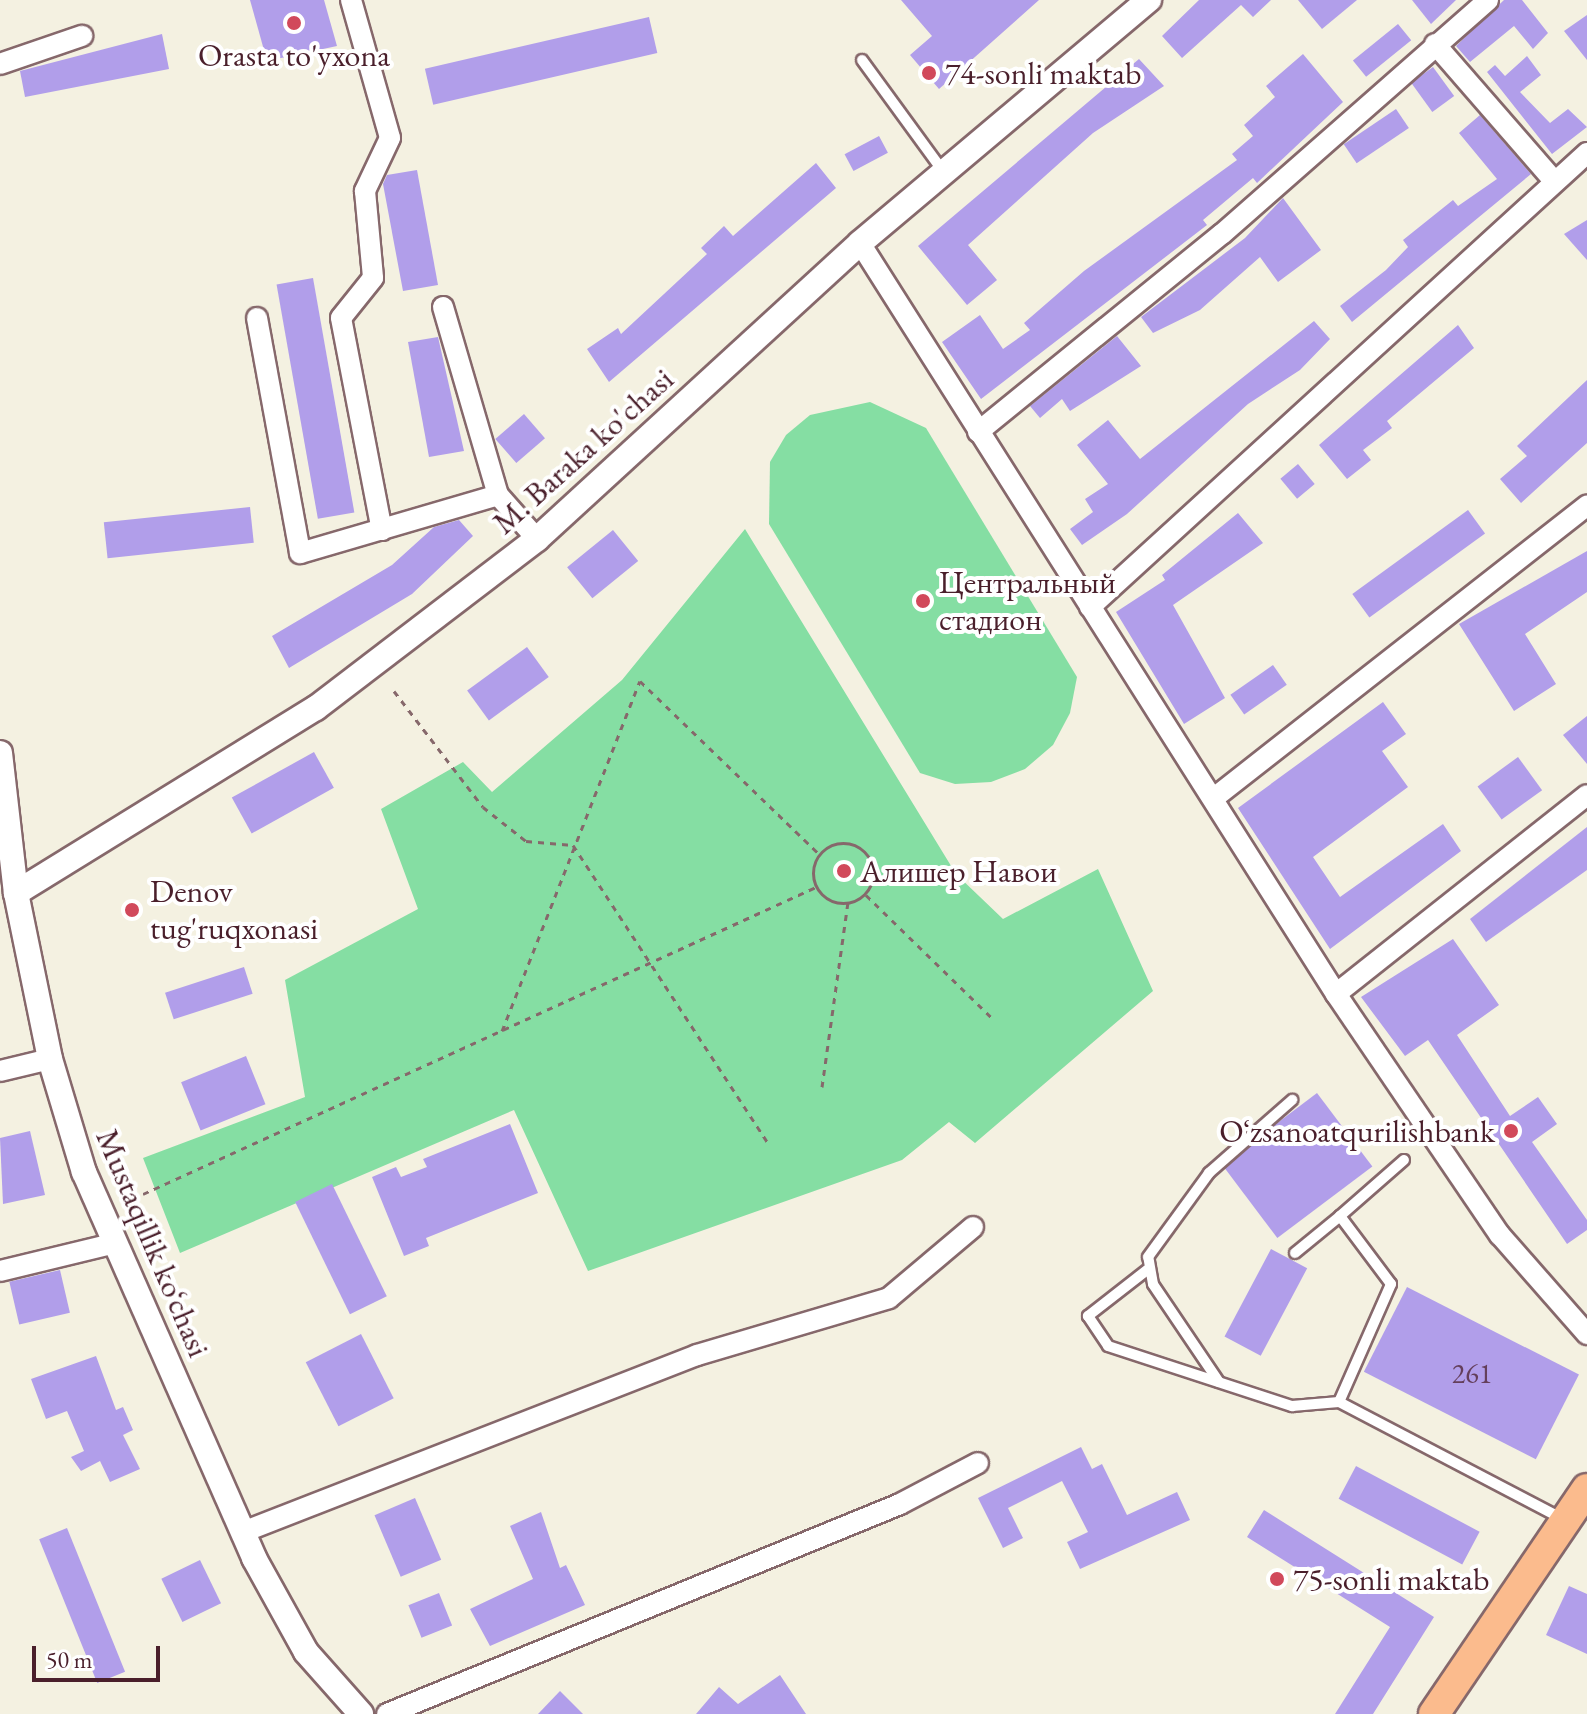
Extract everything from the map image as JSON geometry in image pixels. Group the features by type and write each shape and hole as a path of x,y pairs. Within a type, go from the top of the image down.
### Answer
{"main road":[{"path":"1434,1714 1580,1508"}],"street":[{"path":"351,0 390,138 365,191 373,278 341,318 382,530"},
{"name":"M. Baraka ko'chasi","path":"8,894 316,708 537,539 860,243 1149,0"},
{"path":"978,432 1222,234 1488,0"},
{"path":"0,64 82,36"},
{"path":"1435,44 1554,181"},
{"path":"1090,607 1554,181 1584,160"},
{"path":"860,243 1336,994 1500,1235 1587,1334"},
{"path":"443,307 498,495 537,539"},
{"path":"257,318 298,551 382,530 498,495"},
{"path":"1214,798 1587,506"},
{"name":"Mustaqillik ko‘chasi","path":"0,753 8,894 50,1059 112,1244 243,1532 306,1652 361,1714"},
{"path":"1336,994 1587,795"},
{"path":"0,1071 50,1059"},
{"path":"243,1532 697,1355 889,1298 973,1227"},
{"path":"0,1271 112,1244"},
{"path":"387,1714 900,1504 978,1463"}],"lane":[{"path":"862,60 944,173"},
{"path":"1292,1100 1209,1173 1152,1248 1147,1270 1093,1309 1090,1328 1108,1346 1304,1408 1339,1402 1580,1508"},
{"path":"1295,1253 1404,1160"},
{"path":"1339,1402 1391,1284 1340,1216"},
{"path":"1147,1270 1219,1382"}],"path":[{"path":"502,1031 640,681 819,854"},
{"path":"394,691 483,807 526,841 573,845"},
{"path":"816,887 831,901 848,903 865,894 874,871 866,852 839,842 819,854"},
{"path":"573,845 769,1145"},
{"path":"816,887 819,854"},
{"path":"143,1194 816,887"},
{"path":"865,894 995,1021"},
{"path":"822,1087 848,903"}],"green space":[{"name":"Центральный стадион","path":"870,402 926,428 1077,677 1070,713 1053,745 1025,769 991,782 955,784 920,773 769,524 770,462 786,435 810,415"},
{"path":"745,529 956,874 1003,919 1098,869 1153,991 975,1143 949,1122 902,1160 588,1271 514,1110 180,1253 143,1158 305,1097 285,980 418,909 381,809 463,762 492,792 622,680"}],"building":[{"name":"Orasta to'yxona","path":"250,0 324,0 337,46 267,61"},
{"path":"901,0 1039,0 939,89 910,55 932,36"},
{"path":"1199,0 1271,0 1253,17 1241,5 1182,58 1162,36"},
{"path":"1298,0 1357,0 1322,29"},
{"path":"1412,0 1456,0 1431,24"},
{"path":"1504,0 1522,0 1548,33 1533,49 1514,26 1470,62 1456,46"},
{"path":"1587,15 1587,60 1564,31"},
{"path":"649,17 657,53 433,105 425,69"},
{"path":"1398,24 1411,40 1366,77 1353,61"},
{"path":"162,34 169,69 25,97 20,71"},
{"path":"1303,54 1343,102 1257,183 1253,178 1203,220 1207,225 981,399 942,342 980,315 1003,349 1030,330 1024,323 1084,271 1237,160 1232,154 1253,136 1244,125 1275,97 1266,86"},
{"path":"1527,56 1541,75 1520,92 1550,123 1568,109 1587,127 1552,154 1487,72 1495,65 1505,76"},
{"path":"1139,59 1164,86 1093,133 968,245 997,280 967,305 918,246"},
{"path":"1433,67 1454,96 1432,112 1411,83"},
{"path":"1396,109 1409,128 1357,163 1344,144"},
{"path":"1480,115 1531,174 1352,322 1340,306 1386,270 1408,247 1403,240 1453,200 1458,206 1497,179 1459,133"},
{"path":"879,136 888,153 853,171 845,154"},
{"path":"816,163 836,188 609,382 587,349 618,328 621,334 707,254 701,248 724,226 733,236"},
{"path":"417,170 438,285 403,291 383,184 387,175"},
{"path":"1283,198 1321,250 1278,282 1260,257 1200,310 1153,333 1141,317 1245,238"},
{"path":"1587,220 1587,260 1564,234"},
{"path":"313,278 354,512 318,519 277,284"},
{"path":"1314,321 1330,339 1300,370 1248,404 1127,514 1082,545 1070,529 1093,512 1085,499 1108,484 1077,445 1108,420 1140,459"},
{"path":"1458,325 1474,348 1387,421 1392,428 1363,450 1371,460 1347,479 1319,445"},
{"path":"1117,336 1141,366 1070,411 1062,399 1040,418 1030,406"},
{"path":"438,337 464,451 429,457 408,342"},
{"path":"1587,380 1587,443 1521,503 1500,479 1527,456 1517,446"},
{"path":"524,414 545,438 516,463 495,439"},
{"path":"1298,464 1315,484 1297,499 1280,479"},
{"path":"250,507 254,543 108,558 104,522"},
{"path":"1468,510 1485,533 1369,618 1352,594"},
{"path":"1238,513 1263,543 1173,605 1225,698 1184,724 1116,612 1165,580 1162,575"},
{"path":"459,520 473,536 412,594 289,668 272,636 392,565 434,527"},
{"path":"613,530 638,561 592,598 567,567"},
{"path":"1587,551 1587,592 1525,634 1556,684 1514,711 1459,624"},
{"path":"527,647 549,677 489,720 467,690"},
{"path":"1273,665 1287,685 1244,714 1230,695"},
{"path":"1383,702 1406,734 1382,751 1408,787 1313,857 1340,897 1443,824 1461,851 1330,949 1238,808"},
{"path":"1587,716 1587,764 1563,735"},
{"path":"314,752 334,788 252,833 232,798"},
{"path":"1518,757 1542,790 1502,820 1478,786"},
{"path":"1587,827 1587,870 1486,942 1470,919"},
{"path":"1453,939 1499,1005 1457,1035 1510,1116 1538,1097 1557,1124 1532,1142 1587,1220 1587,1230 1567,1244 1428,1040 1405,1056 1361,997"},
{"path":"244,967 253,994 174,1019 165,993"},
{"path":"246,1056 265,1104 201,1130 181,1082"},
{"path":"1317,1093 1372,1166 1277,1238 1222,1165"},
{"path":"510,1124 538,1193 426,1238 429,1246 404,1256 372,1177 396,1167 401,1177 427,1167 423,1159"},
{"path":"30,1131 45,1195 3,1204 0,1138"},
{"path":"332,1184 387,1296 350,1314 295,1202"},
{"path":"1271,1249 1307,1268 1261,1356 1225,1336"},
{"path":"60,1270 70,1313 19,1325 9,1282"},
{"path":"1407,1287 1579,1375 1536,1459 1364,1372"},
{"path":"361,1334 394,1398 338,1426 306,1362"},
{"path":"96,1356 116,1410 123,1407 133,1430 123,1435 140,1469 110,1482 100,1461 81,1471 71,1457 84,1451 67,1411 46,1419 31,1379"},
{"path":"1081,1447 1092,1469 1102,1464 1127,1515 1177,1492 1190,1520 1080,1569 1067,1542 1088,1532 1062,1481 1008,1508 1023,1538 1003,1548 978,1498"},
{"path":"1356,1466 1480,1532 1462,1564 1339,1499"},
{"path":"415,1498 441,1560 401,1577 374,1515"},
{"path":"1264,1510 1434,1617 1373,1714 1335,1714 1390,1627 1247,1537"},
{"path":"541,1512 560,1568 566,1565 585,1605 490,1646 470,1609 533,1579 510,1526"},
{"path":"67,1528 125,1672 97,1683 39,1539"},
{"path":"200,1560 221,1603 182,1622 161,1579"},
{"path":"1569,1586 1587,1594 1587,1654 1546,1635"},
{"path":"439,1593 452,1625 422,1638 408,1605"},
{"path":"780,1675 806,1714 696,1714 719,1687 738,1704"},
{"path":"560,1691 583,1714 538,1714"}],"place":[{"name":"Orasta to'yxona","path":"294,23"},
{"name":"74-sonli maktab","path":"929,73"},
{"name":"Центральный стадион","path":"923,601"},
{"name":"Алишер Навои","path":"844,871"},
{"name":"Denov tug'ruqxonasi","path":"132,910"},
{"name":"Oʻzsanoatqurilishbank","path":"1511,1131"},
{"name":"75-sonli maktab","path":"1277,1579"}]}
